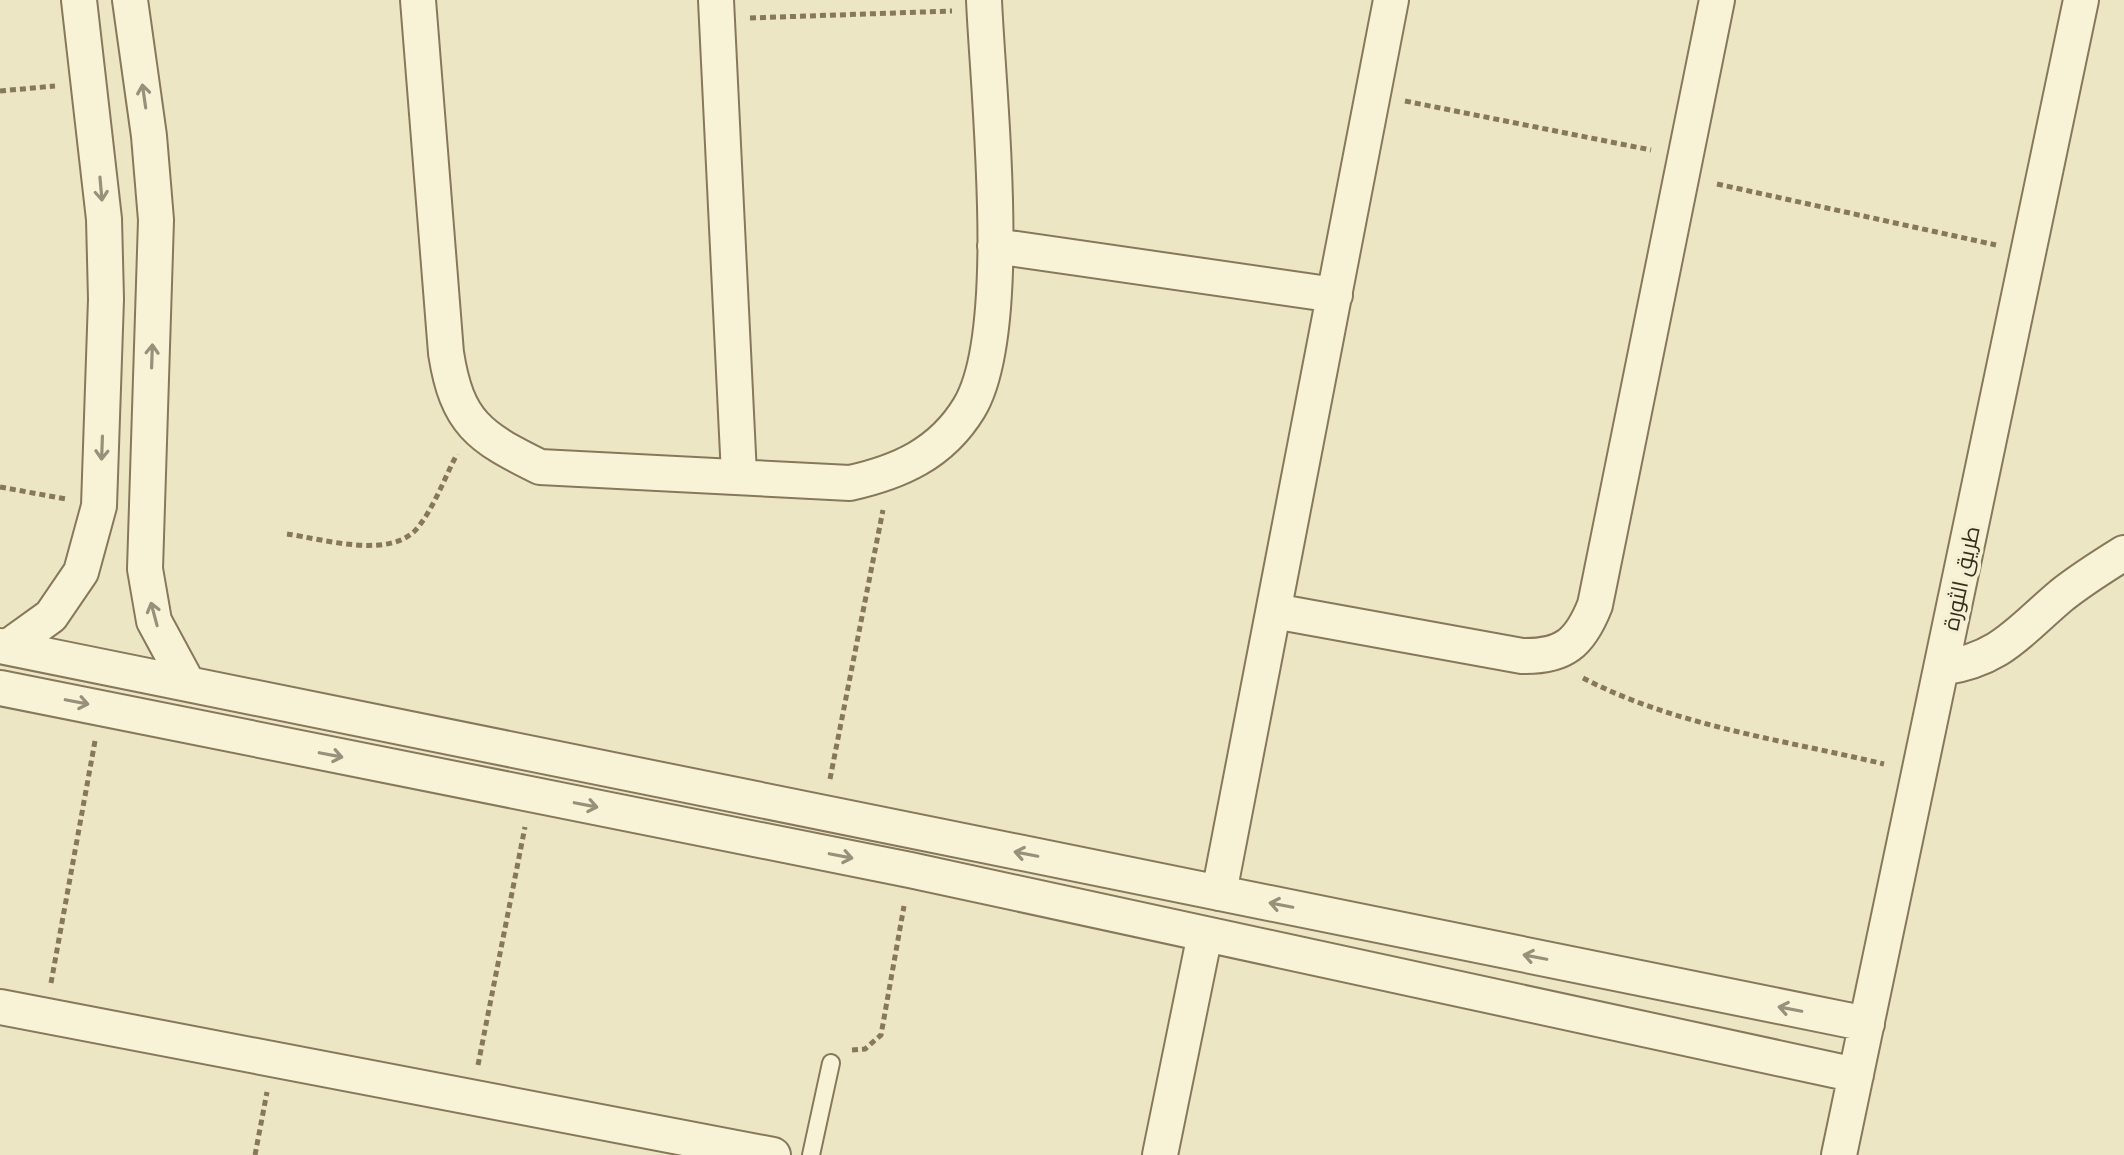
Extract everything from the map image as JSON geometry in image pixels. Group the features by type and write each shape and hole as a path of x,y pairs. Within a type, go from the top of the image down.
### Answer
{"street":[{"path":"4,647 51,616 81,572 99,506 106,299 104,219 91,83 79,0"},
{"path":"130,0 149,136 156,220 145,569 154,621 188,684"},
{"path":"418,0 446,353 452,391 472,424 502,448 540,467 850,483 890,474 922,458 948,436 969,408 983,375 990,341 995,246 984,5"},
{"path":"1219,893 1391,0"},
{"path":"1274,611 1522,656 1543,656 1567,647 1586,629 1595,605 1717,0"},
{"name":"طريق الثورة","path":"1839,1155 2081,0"},
{"path":"716,9 739,475"},
{"path":"995,246 1335,295"},
{"path":"1942,668 1984,659 2003,649 2063,595 2124,553"},
{"path":"4,647 1867,1024"},
{"path":"0,688 910,870 1856,1075"},
{"path":"1160,1155 1205,934"},
{"path":"0,1007 773,1155"}],"lane":[{"path":"811,1155 831,1063"}],"path":[{"path":"716,9 984,5"},
{"path":"0,91 91,83"},
{"path":"1373,94 1684,166 2029,252"},
{"path":"287,534 373,545 397,542 418,529 472,424"},
{"path":"824,813 890,474"},
{"path":"0,487 99,506"},
{"path":"1543,656 1611,692 1685,717 1920,772"},
{"path":"45,1015 101,707"},
{"path":"472,1097 531,794"},
{"path":"831,1063 852,1050 865,1049 881,1035 910,870"},
{"path":"255,1155 274,1059"}]}
